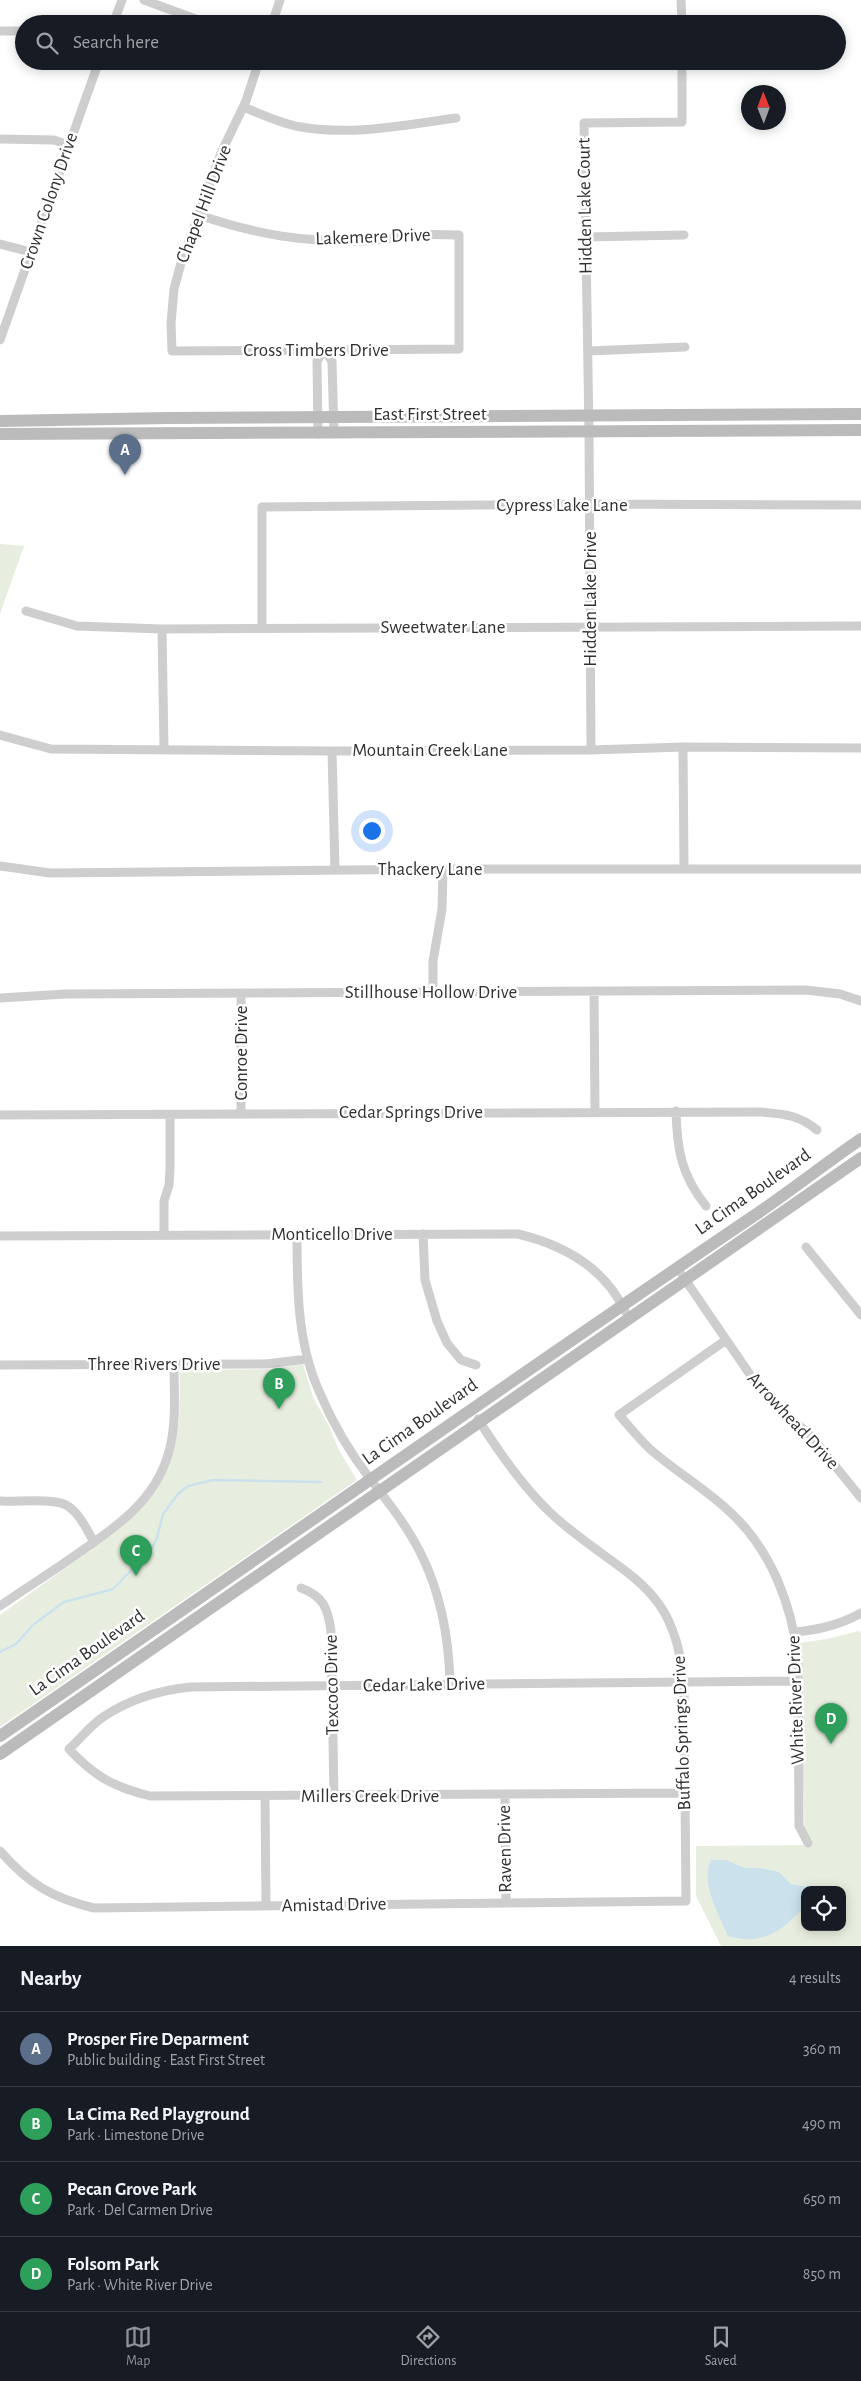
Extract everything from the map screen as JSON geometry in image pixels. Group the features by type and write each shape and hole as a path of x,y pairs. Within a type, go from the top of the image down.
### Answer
{"street":[{"path":"116,15 122,0"},
{"path":"144,0 185,15"},
{"path":"275,15 280,0"},
{"path":"681,0 682,15"},
{"path":"0,31 15,30"},
{"name":"Crown Colony Drive","path":"0,340 96,70"},
{"name":"Chapel Hill Drive","path":"172,351 174,289 181,263 221,152 243,107 256,70"},
{"name":"Hidden Lake Court","path":"589,417 584,123 682,122 682,70"},
{"path":"243,107 300,127 325,130 358,130 456,118"},
{"path":"0,139 54,140 69,145"},
{"name":"Lakemere Drive","path":"199,215 263,234 307,240 365,242 420,235 459,235 459,349"},
{"path":"586,237 684,235"},
{"path":"0,244 31,252"},
{"path":"588,351 685,347"},
{"name":"Cross Timbers Drive","path":"172,351 459,349"},
{"path":"318,434 318,361 324,350 332,361 334,434"},
{"name":"East First Street","path":"6,421 168,418 861,414"},
{"name":"Hidden Lake Drive","path":"589,417 591,750"},
{"path":"168,418 168,432"},
{"path":"114,419 114,432"},
{"path":"6,421 6,434"},
{"name":"East First Street","path":"6,434 168,432 334,434 861,430"},
{"name":"Cypress Lake Lane","path":"262,628 262,507 590,504 861,505"},
{"name":"Sweetwater Lane","path":"26,611 77,626 162,629 861,626"},
{"path":"162,629 164,749"},
{"name":"Mountain Creek Lane","path":"0,735 50,749 332,751 591,750 683,747 861,748"},
{"path":"683,747 684,868"},
{"path":"332,751 335,870"},
{"name":"Thackery Lane","path":"0,866 50,873 443,869 861,869"},
{"path":"432,992 433,961 442,909 443,869"},
{"name":"Stillhouse Hollow Drive","path":"0,998 34,994 806,990 840,994 861,1001"},
{"path":"594,991 595,1111"},
{"name":"Conroe Drive","path":"241,993 241,1113"},
{"path":"676,1111 677,1140 686,1176 706,1206"},
{"name":"Cedar Springs Drive","path":"0,1115 676,1111 780,1113 804,1119 817,1130"},
{"path":"164,1235 164,1201 169,1185 170,1169 170,1114"},
{"name":"La Cima Boulevard","path":"0,1736 861,1139"},
{"name":"La Cima Boulevard","path":"0,1754 861,1158"},
{"path":"296,1234 299,1308 308,1359 329,1413 370,1479 381,1491 420,1551 434,1583 444,1621 449,1654 450,1684"},
{"path":"423,1234 425,1280 437,1321 447,1343 461,1360 476,1366"},
{"name":"Monticello Drive","path":"0,1236 518,1234 538,1239 566,1251 594,1269 609,1285 629,1319"},
{"path":"806,1247 861,1315"},
{"name":"Arrowhead Drive","path":"677,1268 765,1394 811,1436 861,1498"},
{"name":"White River Drive","path":"726,1340 619,1415 649,1448 713,1498 750,1534 776,1576 786,1600 795,1632 798,1681 799,1826 808,1842"},
{"name":"Three Rivers Drive","path":"0,1365 266,1364 308,1359"},
{"path":"0,1606 114,1529 137,1508 153,1488 168,1455 174,1416 174,1364"},
{"name":"Buffalo Springs Drive","path":"472,1408 512,1469 555,1516 653,1594 667,1615 678,1639 684,1683 686,1902"},
{"path":"0,1501 56,1502 67,1506 78,1516 94,1542"},
{"name":"Texcoco Drive","path":"301,1588 315,1593 329,1617 333,1686 334,1796"},
{"path":"795,1632 821,1630 848,1621 861,1614"},
{"name":"Cedar Lake Drive","path":"70,1749 102,1717 128,1702 170,1689 798,1681"},
{"name":"Millers Creek Drive","path":"70,1749 87,1768 105,1781 150,1796 265,1797 685,1793"},
{"name":"Raven Drive","path":"504,1795 506,1903"},
{"path":"265,1797 266,1906"},
{"name":"Amistad Drive","path":"0,1851 32,1883 46,1893 67,1902 94,1908 686,1902"},
{"path":"0,1868 8,1861"}],"green space":[{"path":"0,544 24,546 0,614"},
{"path":"303,1364 313,1397 329,1426 339,1450 357,1480 0,1727 0,1615 109,1537 149,1500 168,1469 174,1450 179,1420 180,1370 269,1369"},
{"path":"859,1631 861,1633 861,1946 721,1946 696,1896 696,1846 805,1845 799,1643 827,1639"}],"water":[{"path":"711,1860 726,1860 745,1868 761,1868 779,1872 791,1884 803,1886 801,1886 801,1910 788,1923 771,1934 752,1939 728,1936 709,1889 708,1869"}],"waterway":[{"path":"0,1652 16,1644 33,1625 64,1602 113,1589 151,1550 157,1538 163,1514 178,1494 188,1486 213,1480 321,1482"}],"place":[{"name":"Prosper Fire Deparment","path":"125,475"},
{"name":"La Cima Red Playground","path":"279,1409"},
{"name":"Pecan Grove Park","path":"136,1576"},
{"name":"Folsom Park","path":"831,1744"}]}
